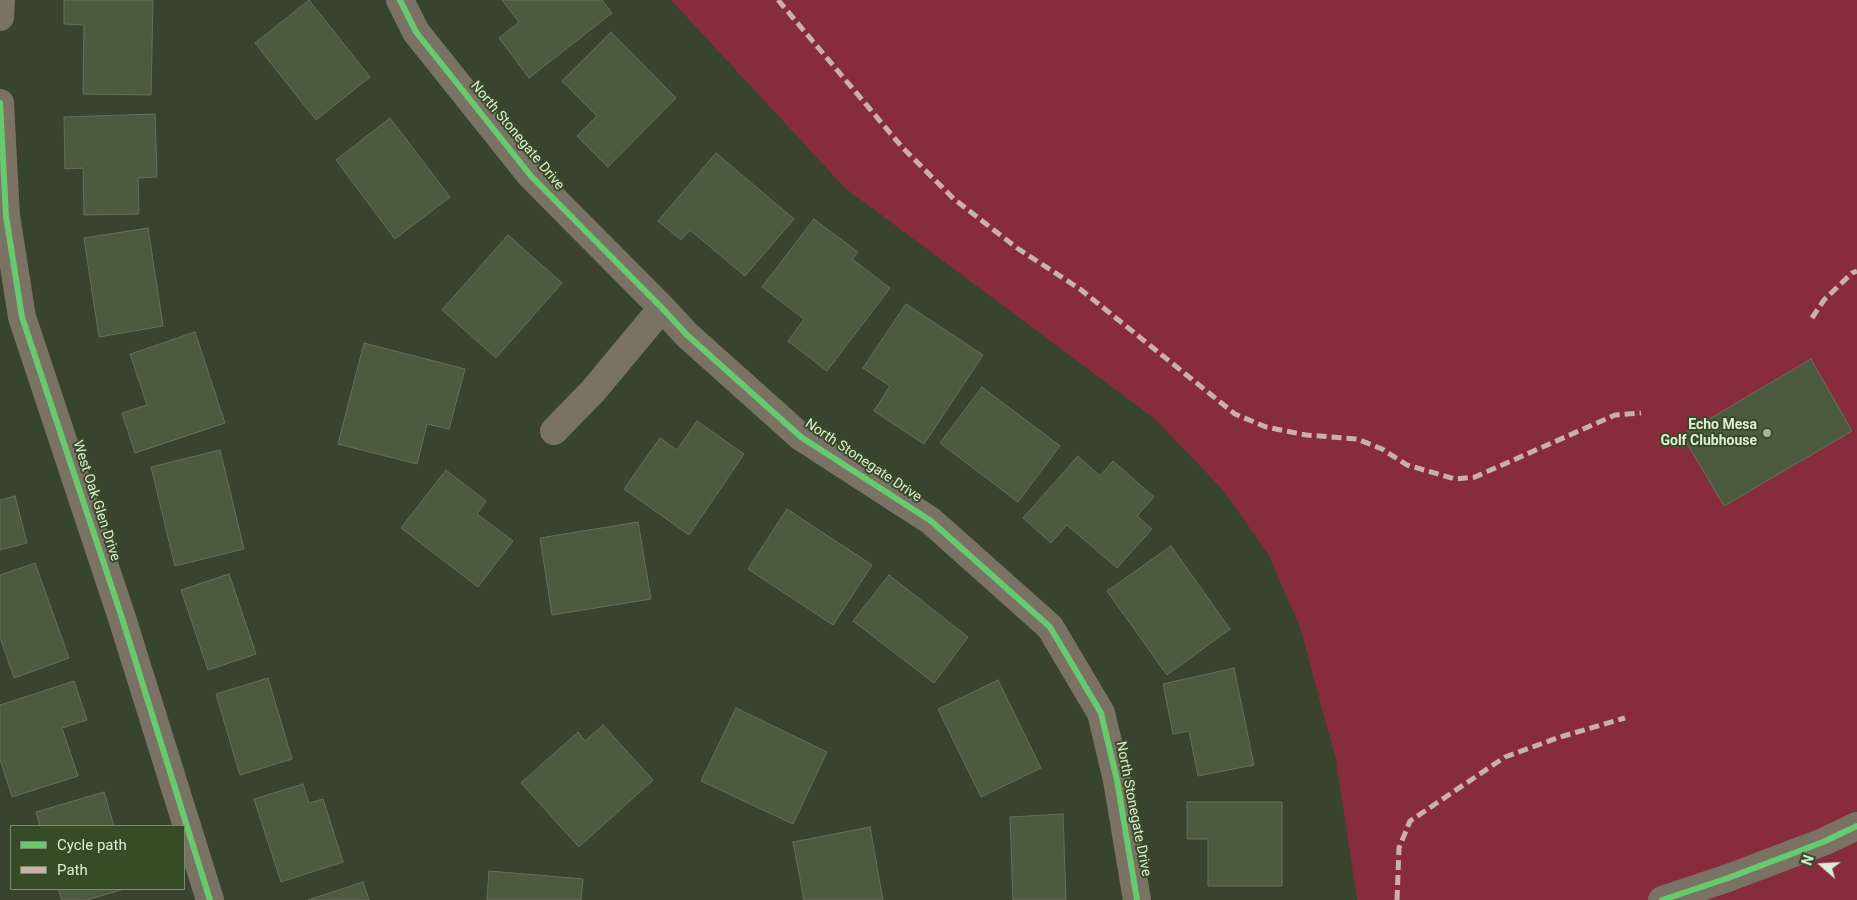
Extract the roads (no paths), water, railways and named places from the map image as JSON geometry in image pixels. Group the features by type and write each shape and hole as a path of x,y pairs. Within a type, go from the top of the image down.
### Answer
{"street":[{"path":"0,17 1,0"},
{"name":"North Stonegate Drive","path":"400,0 416,32 531,176 687,335 801,437 932,522 1050,627 1101,713 1117,780 1136,900"},
{"name":"West Oak Glen Drive","path":"0,103 6,216 22,317 122,618 210,900"},
{"path":"554,431 593,391 662,308"},
{"path":"1662,900 1823,842 1857,826"}],"place":[{"name":"Echo Mesa Golf Clubhouse","path":"1767,433"}]}
